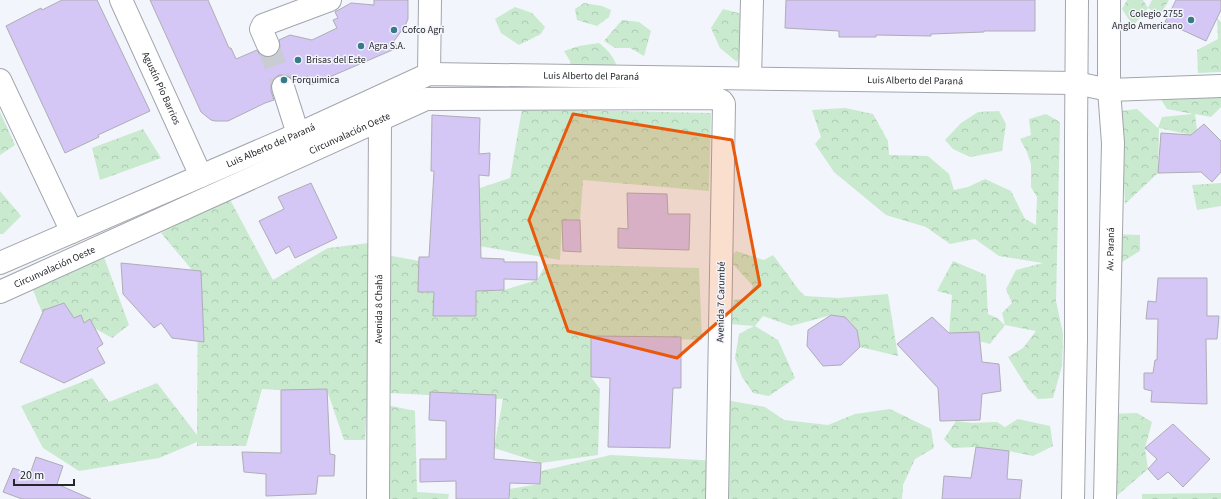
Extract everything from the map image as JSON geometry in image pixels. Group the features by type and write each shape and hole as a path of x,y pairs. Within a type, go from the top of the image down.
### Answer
{"street":[{"name":"Agustín Pío Barrios","path":"121,0 201,176"},
{"path":"268,45 261,29 263,26 330,0"},
{"path":"429,74 430,0"},
{"path":"750,78 752,0"},
{"path":"1073,499 1076,339 1076,0"},
{"name":"Av. Paraná","path":"1105,499 1113,143 1109,90 1109,0"},
{"name":"Luis Alberto del Paraná","path":"0,263 298,134 429,74 1076,83 1109,90 1221,86"},
{"path":"0,80 72,232"},
{"path":"283,87 298,134"},
{"name":"Circunvalación Oeste","path":"0,292 426,99 716,98 724,104"},
{"name":"Avenida 7 Carumbé","path":"717,499 724,104"},
{"name":"Avenida 8 Chahá","path":"378,499 380,120"}],"highlighted area":[{"path":"573,114 732,140 760,285 677,358 568,331 529,220"}],"green space":[{"path":"1127,0 1143,0 1148,8 1133,26 1122,9"},
{"path":"1152,0 1169,0 1160,15 1148,8"},
{"path":"584,3 602,6 611,10 609,17 597,26 577,20 575,9"},
{"path":"515,7 532,13 545,27 541,34 519,45 501,33 495,19"},
{"path":"723,9 746,15 747,39 737,62 720,48 711,28"},
{"path":"1217,18 1221,22 1221,72 1198,73 1197,50 1218,39"},
{"path":"622,20 639,22 651,31 644,56 630,48 615,48 604,41"},
{"path":"599,43 612,56 616,63 618,72 572,76 570,61 564,51 579,46"},
{"path":"1154,88 1221,89 1221,107 1211,117 1195,114 1197,130 1191,135 1159,128 1158,173 1125,204 1121,111 1137,109 1158,128 1162,117 1193,114 1167,109"},
{"path":"845,108 873,114 888,141 889,155 928,156 949,174 954,190 968,187 985,179 1011,191 1025,219 1036,225 1037,197 1031,187 1031,164 1020,139 1031,135 1029,119 1046,114 1060,122 1056,301 1063,334 1062,366 1053,398 1038,399 1028,389 1008,357 1023,348 1036,331 1005,325 1002,313 1012,303 1006,289 1016,270 1043,263 999,256 975,239 950,244 926,227 886,215 834,172 815,144 821,137 812,110"},
{"path":"522,109 711,113 709,191 583,180 580,220 562,220 560,260 479,246 480,188 510,178"},
{"path":"999,111 1006,124 1002,151 970,157 953,149 945,140 961,123 978,112"},
{"path":"0,112 15,145 0,155"},
{"path":"143,129 161,158 100,180 92,148"},
{"path":"1221,183 1221,206 1197,210 1192,185"},
{"path":"0,191 21,216 3,234 0,234"},
{"path":"227,194 273,280 328,248 377,242 365,440 344,440 328,393 262,389 246,446 197,446 197,442 159,458 79,471 43,448 21,406 92,378 109,402 157,383 197,435 198,277 161,233"},
{"path":"1111,234 1140,235 1140,251 1122,262 1108,264"},
{"path":"736,251 764,260 773,255 805,296 839,298 888,294 898,356 860,347 857,330 845,317 831,315 791,326 763,316 755,326 778,340 795,378 769,396 753,393 742,377 735,358 739,334 754,326 730,324 734,300 747,298 753,286 728,259"},
{"path":"387,255 419,261 418,292 434,292 434,316 476,316 476,291 504,290 537,280 546,264 699,268 702,340 591,336 591,377 600,389 598,455 541,463 494,448 503,399 390,393"},
{"path":"104,257 129,325 112,338 96,329 90,334 70,313 44,317 33,290"},
{"path":"953,261 986,275 988,314 997,318 1005,325 990,344 949,333 952,295 937,291"},
{"path":"726,400 765,407 784,420 828,425 855,414 890,409 931,429 934,448 915,459 903,485 902,499 720,499"},
{"path":"387,405 415,411 417,492 449,494 448,499 388,499"},
{"path":"1137,413 1152,422 1145,448 1148,469 1113,499 1107,414"},
{"path":"1018,419 1050,426 1053,446 1033,456 976,447 953,448 944,439 956,421 972,423 997,422 1005,427"},
{"path":"611,455 718,461 717,499 510,499 509,489 540,484 541,471"},
{"path":"1221,493 1221,499 1142,499 1142,494"}],"building":[{"path":"62,0 97,0 150,111 98,135 99,137 65,153 6,26 41,8 42,10"},
{"name":"Brisas del Este","path":"150,0 208,0 229,48 231,48 236,59 257,50 260,55 266,57 273,56 278,52 280,47 279,40 290,35 312,40 337,28 333,20 338,18 335,12 351,3 374,5 374,0 408,0 408,19 405,26 394,41 397,48 311,85 308,76 294,82 286,75 279,75 274,79 271,85 274,100 228,121 215,121 211,120 201,112"},
{"path":"786,0 1035,0 1035,31 984,31 931,34 931,36 876,35 876,37 839,37 839,31 785,28"},
{"name":"Colegio 2755 Anglo Americano","path":"1176,0 1221,0 1221,10 1206,41 1165,22"},
{"path":"432,115 480,118 479,154 490,153 489,176 479,175 481,258 504,259 504,262 537,262 537,280 504,279 504,290 476,291 476,316 433,316 434,292 418,292 419,257 429,257 434,171 431,171"},
{"path":"1204,124 1221,141 1221,172 1212,182 1201,172 1158,173 1161,133 1191,135"},
{"path":"311,183 337,238 295,258 289,246 276,254 259,221 284,209 278,197"},
{"path":"627,193 667,194 668,214 690,214 689,250 618,248 618,228 628,229"},
{"path":"562,220 580,220 581,252 563,251"},
{"path":"121,263 201,271 204,342 172,338 161,323 154,328 123,294"},
{"path":"1158,278 1207,278 1207,316 1219,316 1217,339 1206,339 1207,404 1151,402 1152,391 1144,389 1144,373 1153,373 1155,360 1157,360 1158,319 1146,319 1148,301 1156,302"},
{"path":"64,303 74,318 81,315 84,323 90,319 103,344 97,348 105,363 64,383 20,362 44,310"},
{"path":"831,315 845,317 857,330 860,347 841,365 823,366 807,346 808,330"},
{"path":"932,317 949,333 979,332 982,362 999,364 1001,391 982,394 980,420 940,421 938,388 897,344"},
{"path":"591,336 681,337 681,388 673,388 670,448 608,447 610,378 591,377"},
{"path":"327,389 330,454 335,455 334,476 318,476 316,494 266,496 266,474 244,472 242,452 281,453 281,390"},
{"path":"430,392 496,395 494,459 541,463 540,484 510,483 509,499 456,499 456,481 420,482 420,459 446,459 446,421 429,420"},
{"path":"1173,424 1210,459 1183,487 1168,472 1158,480 1148,469 1157,459 1145,448"},
{"path":"976,447 1009,451 1007,479 1022,480 1020,499 942,499 944,476 971,478"},
{"path":"36,457 63,466 57,484 91,499 22,499 3,492 13,468 30,474"}],"tunnel":[{"path":"268,45 283,87"}],"place":[{"name":"Colegio 2755 Anglo Americano","path":"1191,20"},
{"name":"Cofco Agri","path":"394,30"},
{"name":"Agra S.A.","path":"361,46"},
{"name":"Brisas del Este","path":"298,60"},
{"name":"Forquimica","path":"284,80"}]}
